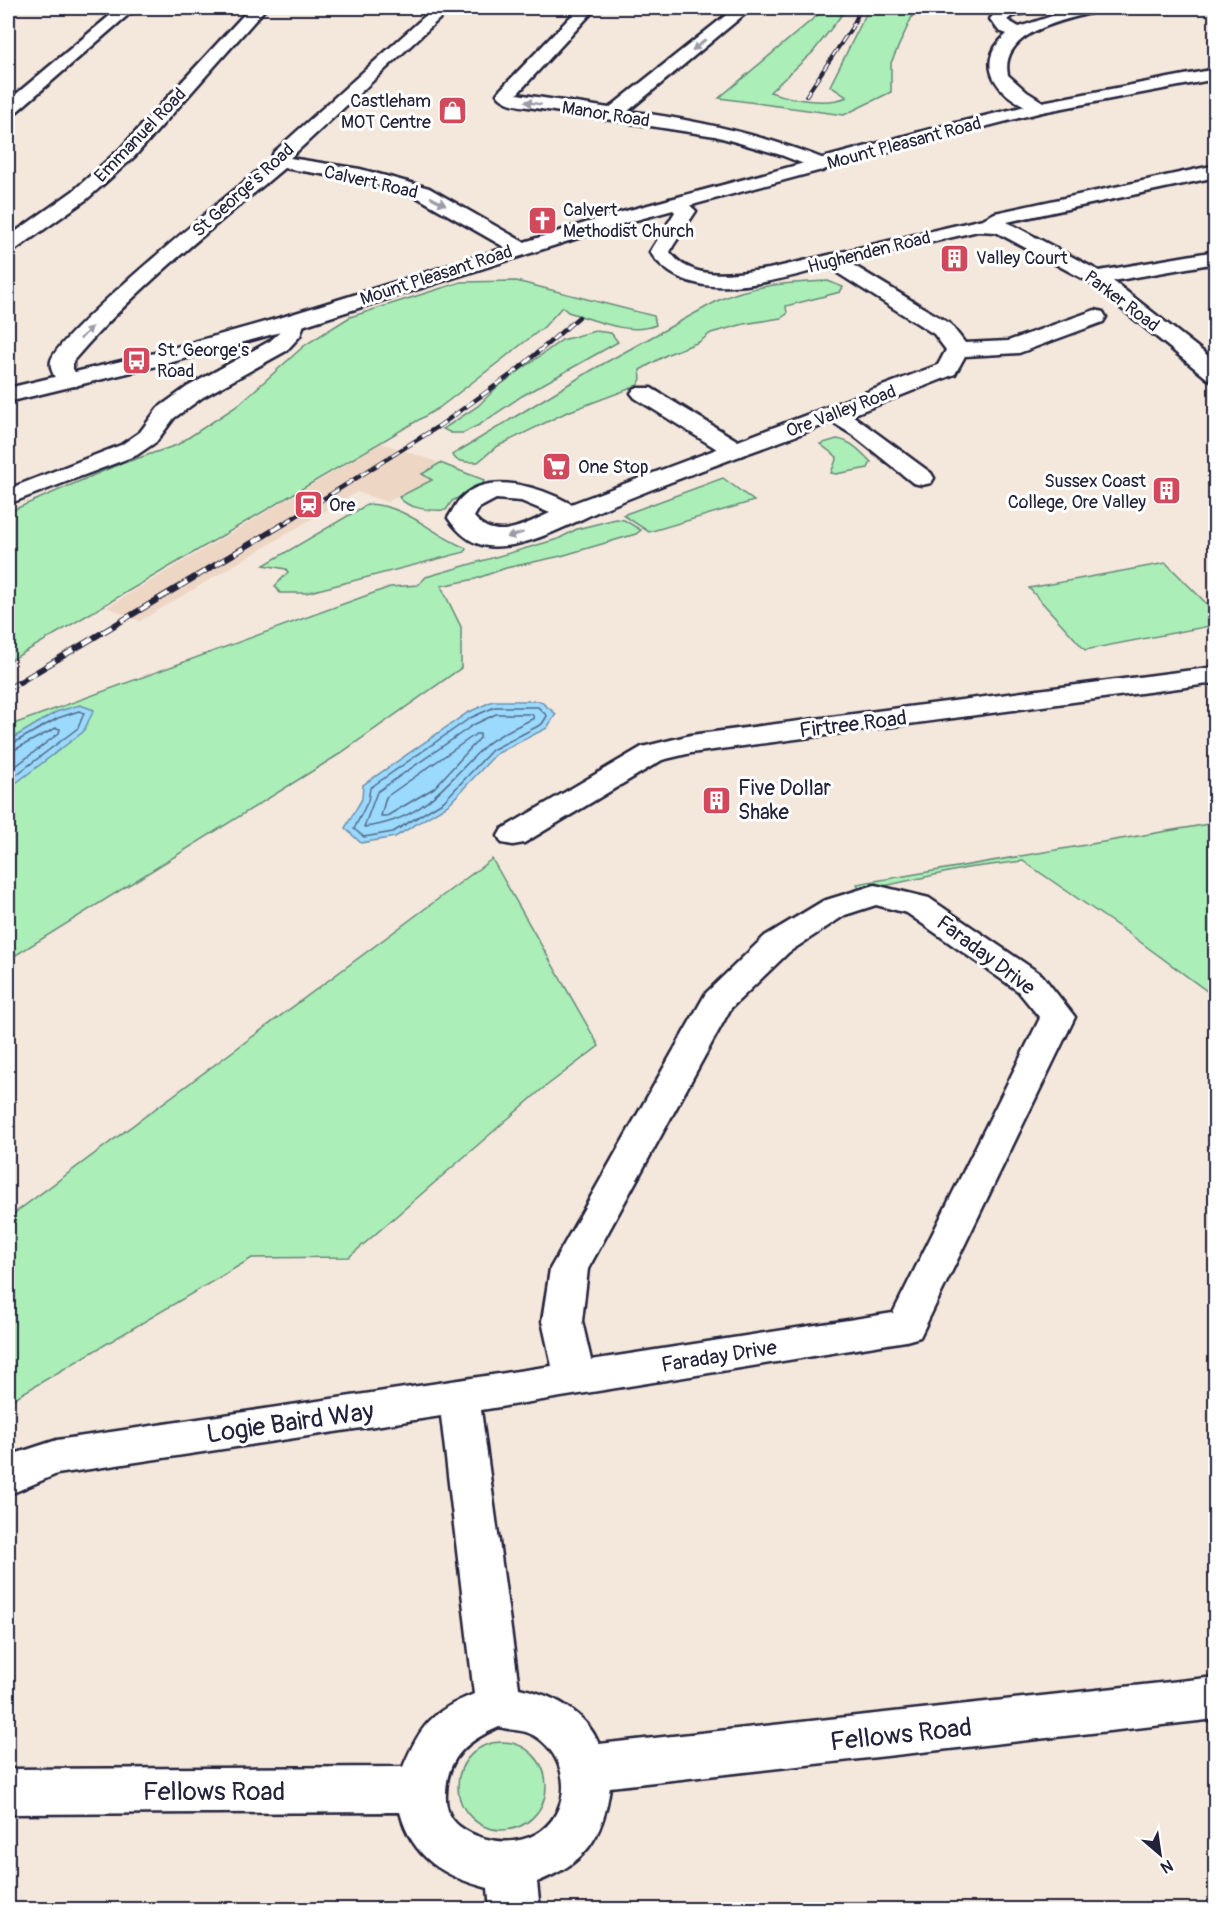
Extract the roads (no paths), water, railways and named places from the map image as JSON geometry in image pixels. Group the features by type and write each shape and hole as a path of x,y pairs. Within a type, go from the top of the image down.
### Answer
{"street":[{"path":"8,110 128,8"},
{"name":"Emmanuel Road","path":"8,246 80,195 127,153 258,8"},
{"name":"St George's Road","path":"69,381 62,369 62,360 86,332 280,162 281,156 443,8"},
{"name":"Manor Road","path":"588,8 506,94 528,102 697,128 755,141 790,150 822,165"},
{"path":"612,115 744,8"},
{"path":"1019,34 1005,27 998,19 1007,12 1028,8"},
{"path":"1052,8 1073,12"},
{"path":"1042,107 1021,96 1000,77 998,58 1006,44 1019,34 1073,12 1092,8"},
{"name":"Mount Pleasant Road","path":"8,395 294,321 520,248 676,203 1042,107 1215,74"},
{"name":"Calvert Road","path":"280,162 360,175 422,192 520,248"},
{"name":"Hughenden Road","path":"676,203 686,211 683,219 663,240 660,252 665,262 675,270 706,278 743,279 832,261 969,227 988,225 995,219 1215,171"},
{"name":"Parker Road","path":"988,225 1012,231 1096,278 1215,374"},
{"path":"1096,278 1215,257"},
{"path":"832,261 942,329 953,341 957,351 1011,348 1095,317"},
{"path":"8,497 129,450 148,437 166,412 195,392 278,346 290,336 294,321"},
{"name":"Ore Valley Road","path":"569,513 929,378 947,369 957,351"},
{"path":"643,393 736,450"},
{"path":"835,414 861,430 922,478"},
{"name":"Firtree Road","path":"513,836 652,753 691,744 1215,675"},
{"name":"Faraday Drive","path":"875,895 918,905 1030,983 1058,1017 906,1326 575,1379 562,1321 569,1269 718,1001 777,944 834,908 875,895"},
{"name":"Logie Baird Way","path":"8,1477 16,1471 57,1457 575,1379"},
{"path":"459,1397 498,1706"},
{"name":"Fellows Road","path":"586,1768 1215,1698"},
{"path":"498,1706 543,1717 562,1729 577,1747 586,1768 588,1792 582,1816 569,1836 550,1853 527,1864 513,1888 501,1868 475,1864 452,1852 434,1835 423,1814 420,1789 436,1745 452,1728 498,1706"},
{"name":"Fellows Road","path":"8,1792 420,1789"}],"water":[{"path":"493,701 540,701 556,714 547,728 496,754 448,805 395,837 361,843 345,828 362,799 363,785 467,713"},
{"path":"80,705 94,710 83,732 8,789 8,741 56,712"}],"railway":[{"path":"806,96 852,27 861,8"},
{"path":"285,523 439,426 516,371 579,317"},
{"path":"8,689 287,522"}],"place":[{"name":"Castleham MOT Centre","path":"452,111"},
{"name":"Calvert Methodist Church","path":"542,220"},
{"name":"Valley Court","path":"955,258"},
{"name":"St. George's Road","path":"136,360"},
{"name":"One Stop","path":"557,467"},
{"name":"Sussex Coast College, Ore Valley","path":"1167,491"},
{"name":"Ore","path":"308,505"},
{"name":"Five Dollar Shake","path":"717,800"}]}
